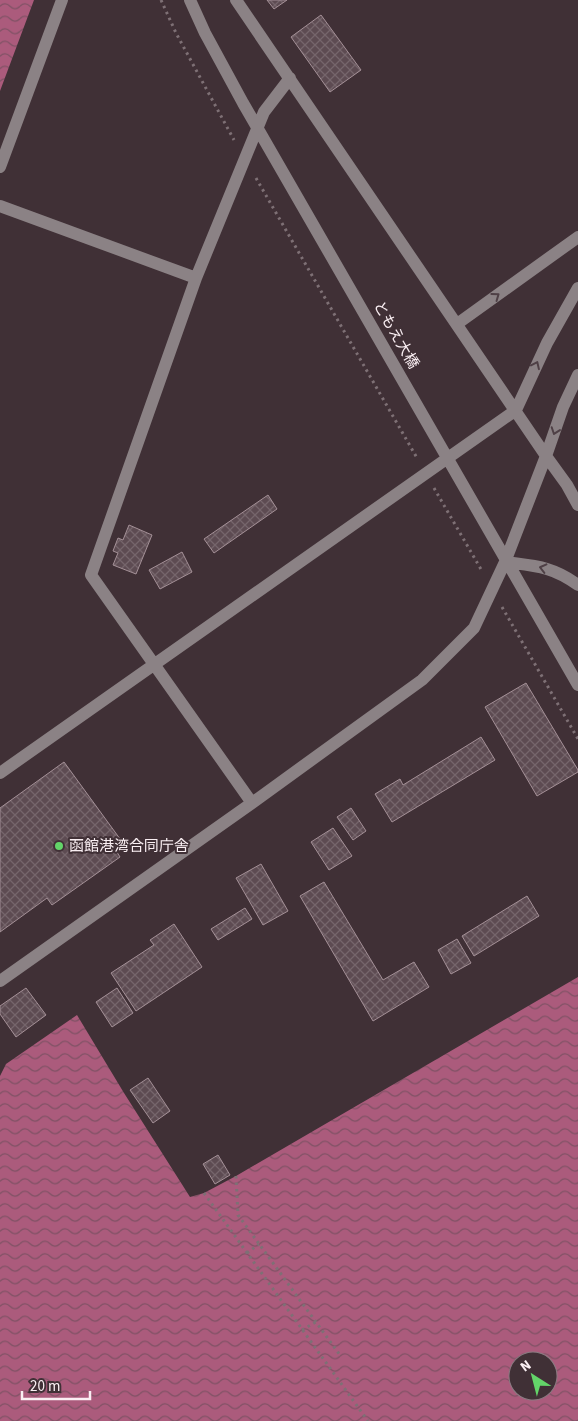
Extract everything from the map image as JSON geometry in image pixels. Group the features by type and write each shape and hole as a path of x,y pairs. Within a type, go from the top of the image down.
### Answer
{"street":[{"path":"0,167 62,0"},
{"name":"ともえ大橋","path":"190,0 243,103 578,685"},
{"path":"236,0 546,456 573,487 578,505"},
{"path":"252,803 91,575 196,278 264,112 290,78"},
{"path":"0,206 196,278"},
{"path":"457,324 578,237"},
{"path":"0,774 516,410 547,343 578,288"},
{"path":"0,981 422,680 474,628 505,562 563,407 578,375"},
{"path":"505,562 541,566 562,573 578,585"}],"path":[{"path":"161,0 176,33 235,141"},
{"path":"255,175 418,461"},
{"path":"433,487 482,572"},
{"path":"502,606 578,739"},
{"path":"236,1176 238,1215 340,1355"},
{"path":"204,1193 368,1421"},
{"path":"247,1253 259,1244"},
{"path":"302,1330 316,1322"}],"water":[{"path":"0,0 34,0 0,91"},
{"path":"578,977 578,1421 0,1421 0,1076 6,1064 77,1015 190,1197 204,1193"}],"building":[{"path":"267,0 287,0 274,9"},
{"path":"321,15 361,70 330,92 291,37"},
{"path":"268,495 277,509 214,553 204,539"},
{"path":"129,525 152,535 136,574 113,565 118,553 113,551 118,538 123,540"},
{"path":"182,552 192,572 160,589 149,570"},
{"path":"526,683 578,770 578,772 537,796 485,707"},
{"path":"481,737 495,760 392,822 375,794 400,779 403,785"},
{"name":"函館港湾合同庁舎","path":"64,762 123,843 115,849 120,857 52,905 47,898 0,932 0,808"},
{"path":"351,808 366,831 353,840 337,817"},
{"path":"333,828 352,856 329,870 311,842"},
{"path":"261,864 288,911 263,925 236,878"},
{"path":"324,882 383,980 414,962 429,987 373,1021 300,896"},
{"path":"527,896 539,916 474,956 462,936"},
{"path":"245,908 252,919 218,940 211,929"},
{"path":"174,924 202,967 136,1011 111,973 154,945 150,940"},
{"path":"457,939 471,963 451,974 438,950"},
{"path":"26,988 46,1015 16,1037 0,1014 0,1006"},
{"path":"117,988 133,1013 112,1027 96,1002"},
{"path":"148,1078 170,1111 153,1123 130,1090"},
{"path":"218,1155 230,1175 215,1184 203,1164"}],"place":[{"name":"函館港湾合同庁舎","path":"59,846"}]}
